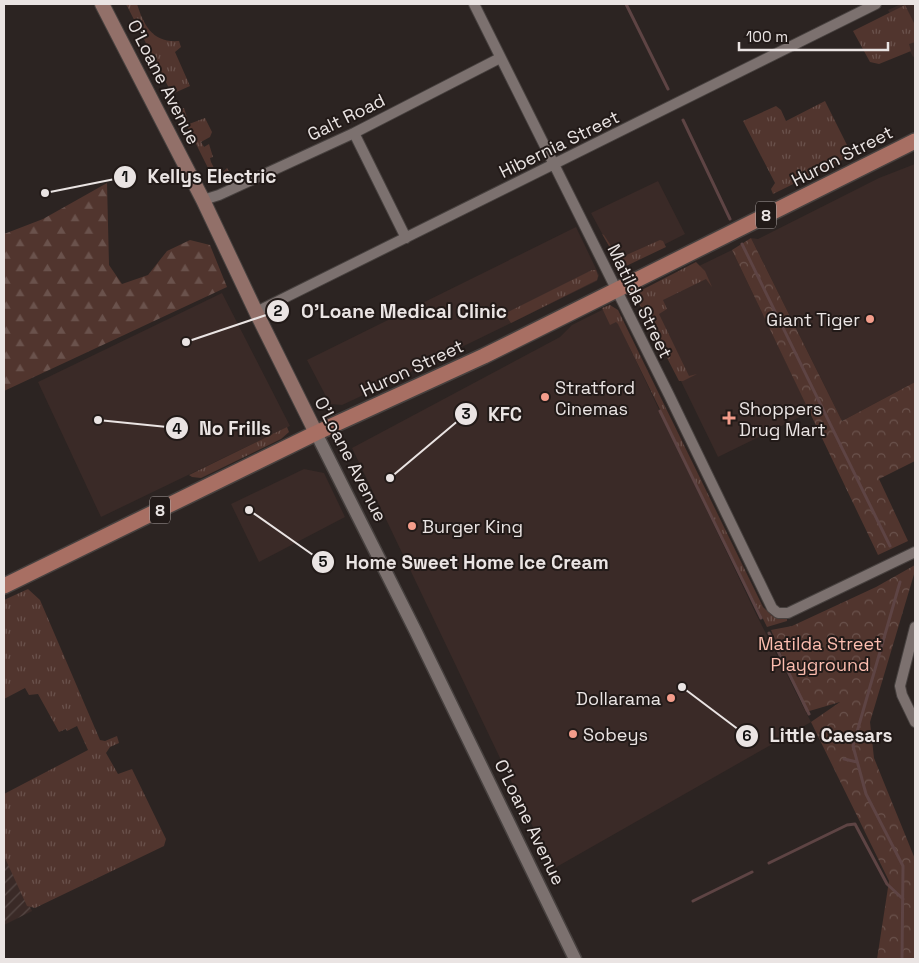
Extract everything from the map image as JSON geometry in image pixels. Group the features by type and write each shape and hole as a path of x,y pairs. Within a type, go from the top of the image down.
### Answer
{"main road":[{"name":"O'Loane Avenue","path":"102,4 203,200 316,433"},
{"name":"Huron Street","path":"4,586 316,433 484,356 915,141"}],"street":[{"name":"Matilda Street","path":"474,4 772,608 778,613 788,613 915,552"},
{"name":"Hibernia Street","path":"256,312 876,4"},
{"name":"Galt Road","path":"203,200 219,195 354,133 500,58"},
{"path":"354,133 406,238"},
{"name":"O'Loane Avenue","path":"316,433 416,630 576,959"},
{"path":"915,627 900,686 902,695 915,722"}],"shaded area":[{"path":"901,4 915,4 915,56 913,57 888,10"},
{"path":"915,164 915,382 842,421 751,238 758,239 879,178"},
{"path":"658,181 685,234 620,267 591,213"},
{"path":"576,227 599,275 597,281 342,405 330,404 307,360"},
{"path":"732,250 810,412 718,457 639,295"},
{"path":"222,293 290,426 101,517 38,382"},
{"path":"610,306 756,614 811,722 553,869 352,448 560,337 572,325"},
{"path":"304,469 324,473 345,517 259,562 231,504"},
{"path":"4,853 32,911 4,925"}],"green space":[{"path":"126,4 137,4 147,26 156,36 170,41 179,41 181,47 175,52 190,86 172,94"},
{"path":"905,5 915,25 915,42 909,44 911,51 879,64 870,62 853,31"},
{"path":"825,101 852,155 773,194 771,189 775,183 743,121 776,106 781,110 786,121"},
{"path":"184,108 189,124 205,118 212,132 210,137 201,142 204,147 209,144 213,157 210,158 214,168 217,168 219,172 223,172 227,168 232,177 217,184 215,182 179,110"},
{"path":"107,183 109,265 122,284 148,275 167,251 190,240 210,245 227,287 4,391 4,234 43,219"},
{"path":"602,234 617,255 622,257 660,240 663,241 666,247 622,268"},
{"path":"751,238 842,421 915,382 915,461 879,479 908,541 878,555 732,250"},
{"path":"696,262 705,271 712,287 706,279 663,300 667,309 659,314 689,376 697,374 679,381 634,294"},
{"path":"592,270 596,270 597,280 511,323 505,314 508,312"},
{"path":"610,305 618,310 763,607 768,612 787,619 787,621 767,627 618,324 616,322 610,325 602,308"},
{"path":"287,427 289,432 281,439 201,478 189,475"},
{"name":"Matilda Street Playground","path":"915,565 915,571 870,722 874,758 915,859 915,959 877,959 889,881 811,722 840,702 806,712 771,630 792,626 876,587"},
{"path":"28,589 40,600 100,740 105,741 117,736 119,743 110,747 106,753 118,774 132,769 166,839 164,846 35,908 27,906 4,856 4,794 88,750 77,726 67,731 66,729 59,732 38,694 29,695 25,688 4,699 4,600"}],"waterway":[{"path":"626,4 668,89"},
{"path":"683,120 730,219"},
{"path":"742,244 890,546"},
{"path":"660,411 761,618"},
{"path":"900,582 853,746 866,794 903,866 902,959"},
{"path":"769,633 809,714"},
{"path":"844,759 857,762"},
{"path":"769,863 847,825 855,824 887,884 903,899"},
{"path":"693,901 752,872"}],"place":[{"name":"Kellys Electric","path":"45,193"},
{"name":"Giant Tiger","path":"870,319"},
{"name":"O'Loane Medical Clinic","path":"186,342"},
{"name":"Stratford Cinemas","path":"545,397"},
{"name":"Shoppers Drug Mart","path":"729,418"},
{"name":"No Frills","path":"98,420"},
{"name":"KFC","path":"390,478"},
{"name":"Home Sweet Home Ice Cream","path":"249,510"},
{"name":"Burger King","path":"412,526"},
{"name":"Little Caesars","path":"682,687"},
{"name":"Dollarama","path":"671,698"},
{"name":"Sobeys","path":"573,734"}]}
